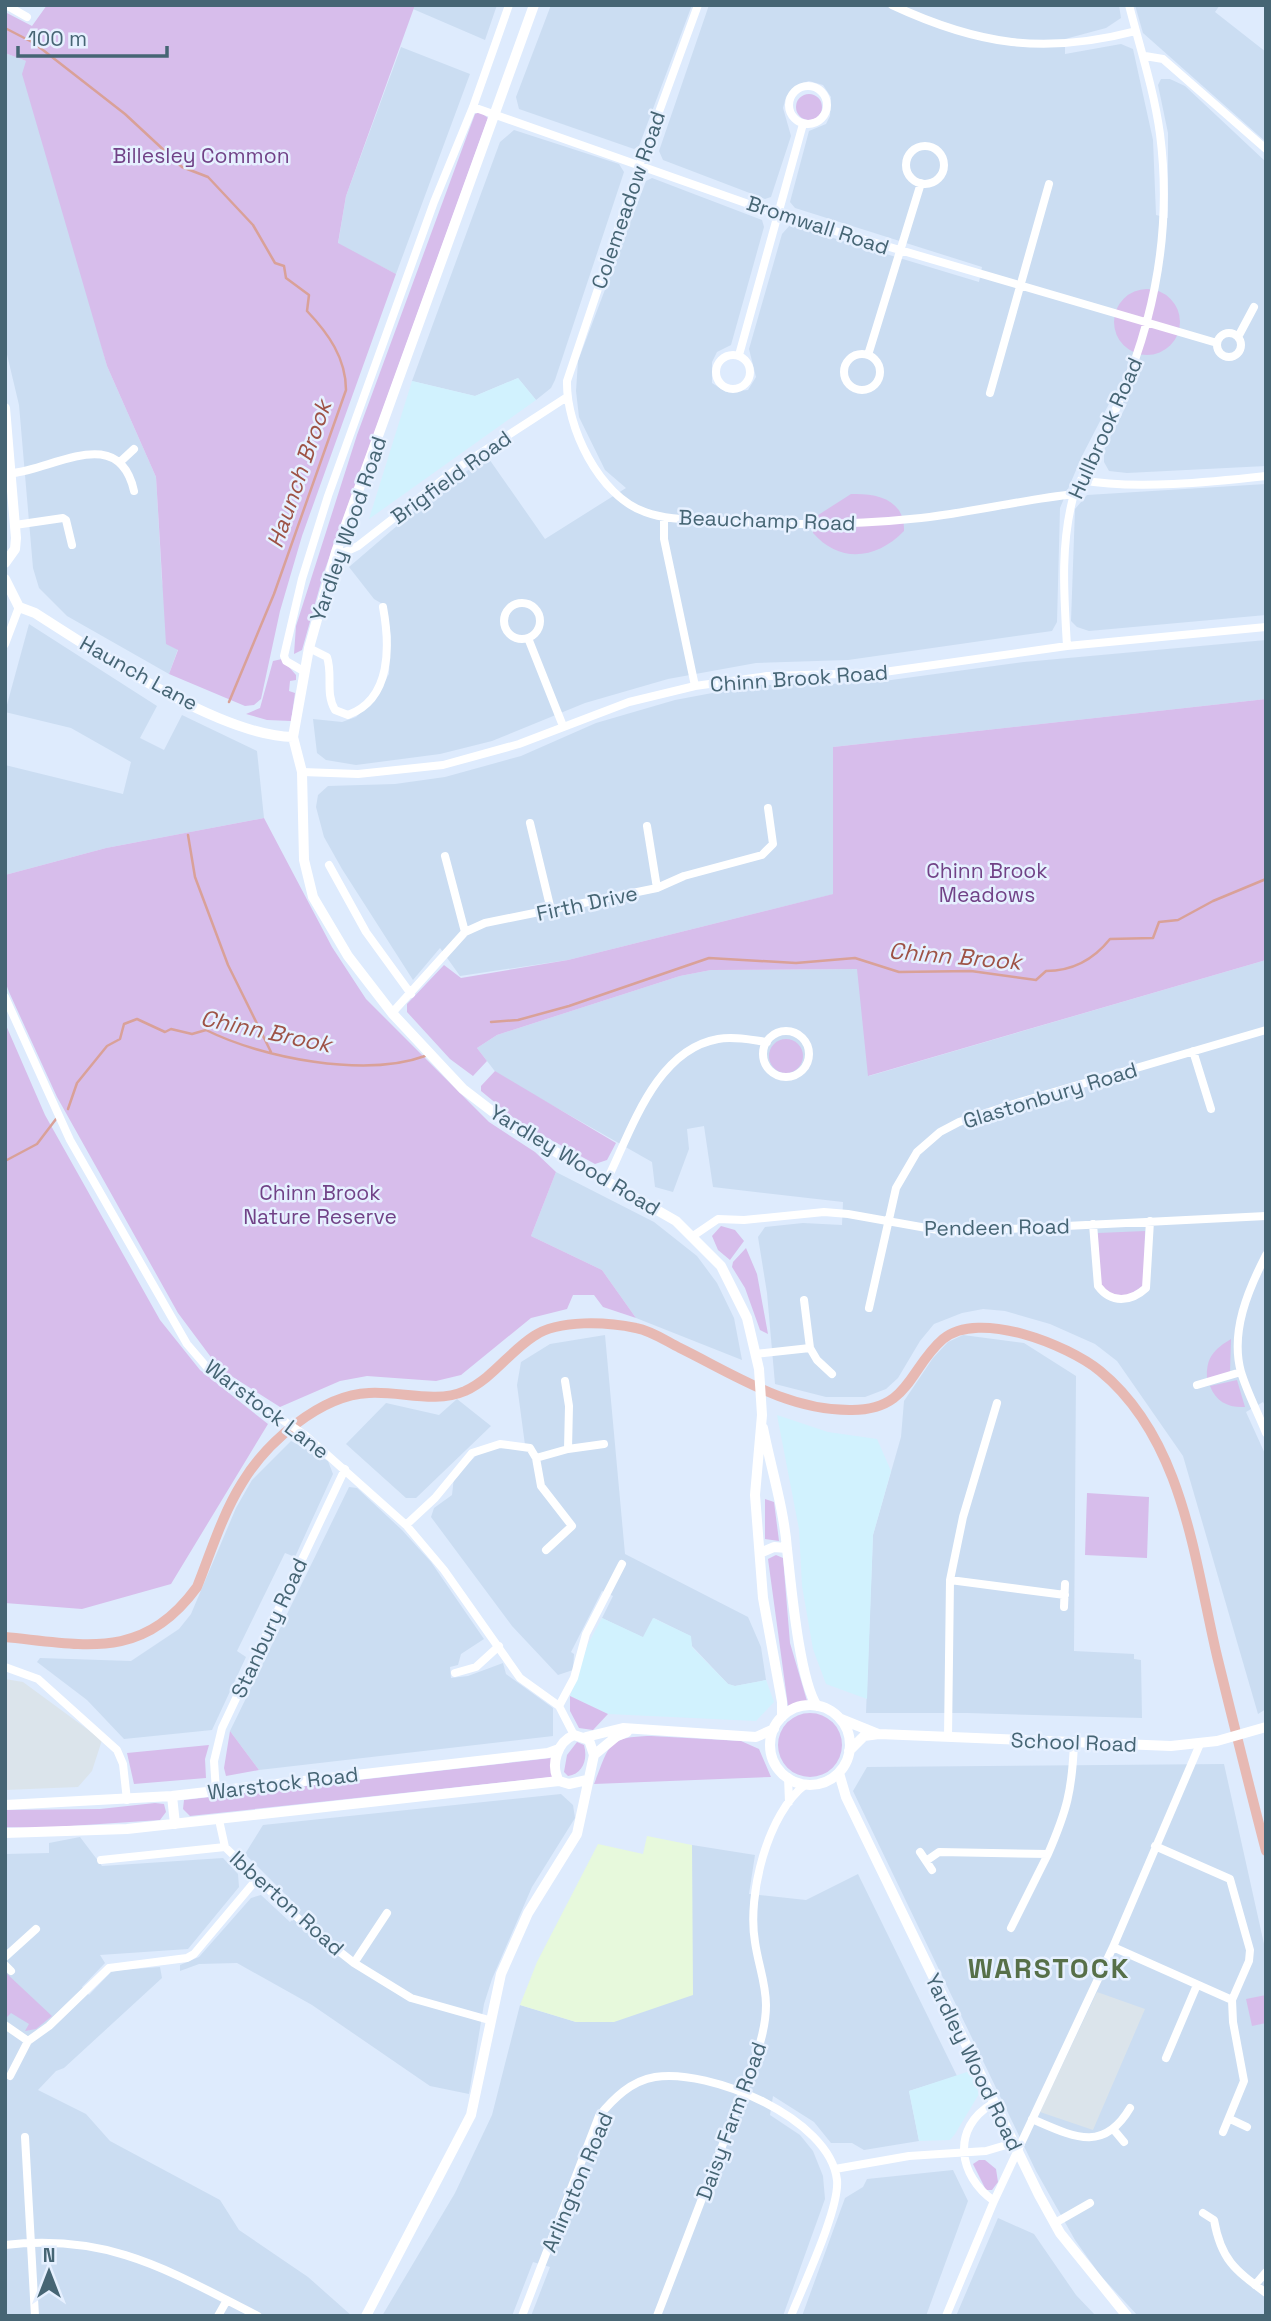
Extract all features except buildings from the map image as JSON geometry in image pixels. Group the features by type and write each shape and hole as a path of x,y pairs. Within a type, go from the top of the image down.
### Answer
{"street":[{"path":"6,5 27,17"},
{"path":"305,672 286,661 284,656 302,579 328,496 434,202 473,107 509,5"},
{"name":"Yardley Wood Road","path":"534,5 336,552 309,648 293,737 302,772 303,847 313,897 348,956 392,1013 463,1089 514,1128 651,1205 693,1236 721,1266 747,1318 759,1372 762,1419 788,1548 793,1607 809,1688 817,1706"},
{"name":"Colemeadow Road","path":"567,397 573,360 698,5"},
{"path":"892,5 916,16 979,36 1025,45 1059,46 1136,31"},
{"name":"Hullbrook Road","path":"1067,646 1062,576 1073,494 1122,400 1136,364 1160,262 1162,171 1156,110 1129,5"},
{"path":"1144,57 1153,55 1163,59 1266,149"},
{"path":"811,86 826,97 827,109 816,123 803,124 793,117 790,98 799,88 811,86"},
{"name":"Bromwall Road","path":"473,107 776,214 1217,342"},
{"path":"739,355 803,124"},
{"path":"928,146 942,157 944,169 933,182 921,183 910,177 907,159 916,149 928,146"},
{"path":"869,355 921,183"},
{"path":"990,393 1049,184"},
{"path":"1238,337 1224,334 1217,342 1220,354 1232,357 1241,349 1238,337 1254,307"},
{"path":"739,355 748,362 749,378 742,387 726,388 717,380 716,368 722,358 739,355"},
{"path":"856,355 869,355 880,368 879,379 867,390 855,389 846,381 846,363 856,355"},
{"name":"Brigfield Road","path":"336,552 345,552 358,546 459,467 567,397"},
{"name":"Beauchamp Road","path":"567,397 577,434 601,474 620,498 643,511 664,517 818,526 924,517 1073,494"},
{"path":"5,408 13,472 10,502 15,525 15,549 5,563"},
{"path":"120,462 134,449"},
{"path":"13,472 90,453 120,462 131,478 134,491"},
{"path":"1081,481 1224,481 1266,476"},
{"path":"664,517 664,539 695,686"},
{"path":"15,525 63,518 66,520 72,545"},
{"path":"5,579 19,607 5,644"},
{"path":"516,604 533,608 539,618 537,630 528,638 512,636 505,627 507,611 516,604"},
{"name":"Haunch Lane","path":"19,607 35,613 179,699 246,728 273,736 293,737"},
{"path":"309,648 327,656 331,671 331,702 335,710 348,715 363,709 383,678 388,634 383,607"},
{"name":"Chinn Brook Road","path":"302,772 358,774 443,765 519,744 629,702 695,686 767,676 877,673 1067,646 1266,627"},
{"path":"528,638 563,726"},
{"name":"Firth Drive","path":"392,1013 466,932 485,923 657,888 684,876 762,855 773,844 768,808"},
{"path":"530,823 551,910"},
{"path":"647,826 657,888"},
{"path":"446,856 466,932"},
{"path":"330,865 366,932 411,994"},
{"name":"Warstock Lane","path":"5,997 70,1140 107,1209 187,1344 211,1372 305,1435 406,1525 444,1570 520,1678 559,1706 574,1735"},
{"name":"Glastonbury Road","path":"869,1308 896,1188 917,1152 940,1132 959,1122 1010,1105 1266,1030"},
{"path":"606,1182 654,1086 676,1060 699,1044 719,1038 767,1042 778,1033 799,1036 809,1054 804,1068 799,1073 784,1077 770,1071 763,1057 767,1042"},
{"path":"1193,1051 1211,1109"},
{"name":"Pendeen Road","path":"693,1236 718,1219 744,1220 794,1213 848,1214 948,1232 1266,1216"},
{"path":"1093,1224 1098,1286 1113,1298 1125,1299 1146,1288 1150,1221"},
{"path":"1266,1255 1241,1320 1241,1372 1266,1433"},
{"path":"804,1300 810,1348 817,1360 832,1374"},
{"path":"755,1354 810,1348"},
{"path":"1197,1385 1241,1372"},
{"path":"565,1381 569,1406 568,1449"},
{"path":"948,1737 950,1580 963,1517 997,1403"},
{"name":"Yardley Wood Road","path":"762,1419 756,1457 755,1495 763,1598 782,1702 782,1717"},
{"path":"536,1458 568,1449 604,1444"},
{"path":"406,1525 435,1498 456,1471 480,1448 519,1445 530,1448 536,1458 541,1486 572,1526 546,1549"},
{"name":"Stanbury Road","path":"216,1791 214,1761 222,1728 345,1469"},
{"path":"755,1495 777,1494"},
{"path":"760,1553 774,1547 788,1548"},
{"path":"559,1706 574,1678 586,1634 622,1564"},
{"path":"950,1580 1065,1595"},
{"path":"1064,1607 1065,1584"},
{"path":"456,1673 476,1667 499,1646"},
{"path":"5,1667 37,1679 117,1750 123,1764 127,1800"},
{"path":"849,1751 849,1736 841,1719 817,1706 800,1706 782,1717 774,1729 771,1748 775,1764 788,1777 806,1784 822,1783 839,1773 849,1751 864,1737 879,1734"},
{"name":"School Road","path":"841,1719 879,1734 1074,1743 1200,1744 1262,1728"},
{"path":"584,1804 564,1783 555,1764 565,1739 574,1735 586,1737 623,1728 755,1737 774,1729"},
{"path":"594,1755 617,1736 636,1730"},
{"path":"366,2316 471,2115 489,2020 501,1974 518,1934 577,1834 594,1755 594,1746 586,1737"},
{"path":"755,1737 771,1748"},
{"path":"1011,1928 1068,1810 1073,1789 1074,1743"},
{"path":"946,2316 994,2201 1018,2155 1032,2119 1113,1947 1200,1744"},
{"name":"Warstock Road","path":"5,1805 172,1796 548,1753 559,1749"},
{"name":"Yardley Wood Road","path":"839,1773 845,1793 1018,2155 1055,2223 1091,2274 1127,2316"},
{"path":"788,1777 789,1802"},
{"path":"564,1783 587,1780"},
{"name":"Warstock Road","path":"5,1833 175,1824 564,1783"},
{"path":"822,1783 845,1793"},
{"name":"Daisy Farm Road","path":"657,2316 743,2093 764,2030 766,1987 754,1941 755,1889 774,1829 789,1802 806,1784"},
{"path":"172,1796 175,1824"},
{"name":"Ibberton Road","path":"219,1820 225,1847 256,1880 302,1922 354,1963 411,1997 489,2020"},
{"path":"119,1846 120,1858"},
{"path":"1156,1846 1230,1879 1251,1955 1232,2000 1244,2081 1223,2132"},
{"path":"101,1860 225,1847"},
{"path":"920,1852 932,1870"},
{"path":"926,1861 939,1852 1048,1854"},
{"path":"10,2076 28,2041 49,2026 109,1968 180,1960 194,1954 256,1880"},
{"path":"354,1963 387,1913"},
{"path":"5,1957 36,1929"},
{"path":"1113,1947 1232,2000"},
{"path":"1166,2058 1197,1985"},
{"path":"5,2025 28,2041"},
{"name":"Arlington Road","path":"522,2316 599,2116 613,2099 632,2086 653,2078 676,2076 705,2081 743,2093 810,2131 828,2152 835,2169"},
{"path":"992,2104 977,2112 966,2136 964,2154 969,2173 980,2191 994,2201"},
{"path":"1032,2119 1068,2134 1087,2138 1101,2137 1114,2130 1130,2108"},
{"path":"1230,2119 1247,2127"},
{"path":"1114,2130 1124,2142"},
{"path":"25,2137 35,2316"},
{"path":"791,2316 833,2204 837,2183 835,2169 909,2156 964,2154 1013,2143"},
{"path":"1055,2223 1090,2203"},
{"path":"1203,2213 1214,2220 1218,2246 1232,2267 1266,2293"},
{"path":"5,2245 31,2242 98,2246 131,2255 158,2264 258,2316"},
{"path":"1255,2285 1266,2272"},
{"path":"218,2316 227,2300"}],"shaded area":[{"path":"415,5 497,5 485,40 413,9"},
{"path":"551,5 692,5 639,146 634,149 519,109 516,97"},
{"path":"709,5 1119,5 1121,18 1106,28 1065,39 1065,54 1121,44 1133,49 1153,140 1156,215 1168,218 1168,133 1158,85 1161,79 1170,79 1185,86 1266,162 1266,466 1127,473 1109,471 1104,462 1104,450 1127,404 1112,398 1082,456 1060,508 1057,622 1052,631 848,660 756,663 668,679 585,703 492,741 440,754 356,765 326,760 317,753 313,719 342,722 356,717 375,698 389,674 391,637 386,606 374,599 349,567 419,507 487,456 545,539 626,488 605,470 579,417 576,391 578,361 646,181 652,178 762,220 764,227 731,345 717,352 712,362 712,383 726,392 748,390 756,377 749,349 782,234 790,225 979,282 982,267 795,208 790,202 809,131 826,124 830,116 831,97 823,85 809,81 800,84 786,97 783,108 791,136 771,197 765,199 663,160 659,151"},
{"path":"1135,5 1220,5 1215,12 1266,52 1266,142 1143,33"},
{"path":"401,47 470,74 396,274 338,244 346,196"},
{"path":"5,53 26,61 107,366 156,477 162,581 178,649 169,674 67,616 39,588 33,568 19,405 5,346"},
{"path":"514,130 619,164 624,172 555,380 551,388 536,400 518,378 475,396 412,381 500,142"},
{"path":"518,378 536,400 369,519 412,381 475,396"},
{"path":"1266,484 1266,615 1089,631 1077,627 1071,621 1075,509 1087,495"},
{"path":"29,624 157,706 140,738 164,750 182,715 257,751 264,818 106,848 5,875 5,765 123,794 131,762 71,728 5,712"},
{"path":"1266,640 1266,699 833,747 834,894 568,960 460,976 440,948 413,980 324,837 316,807 318,795 328,786 395,784 445,777 521,756 596,723 675,700 755,685 869,683 1024,662"},
{"path":"1266,960 1266,1408 1263,1402 1246,1412 1266,1456 1266,1709 1258,1714 1183,1456 1117,1361 1095,1344 1050,1324 1005,1311 983,1309 962,1313 934,1324 920,1341 898,1378 886,1389 865,1397 826,1397 775,1384 767,1293 758,1237 765,1227 803,1223 842,1225 843,1202 713,1187 704,1126 687,1129 689,1149 673,1192 655,1187 652,1162 497,1074 477,1048 497,1035 680,976 711,970 858,969 869,1076"},
{"path":"556,1172 654,1222 697,1256 717,1283 734,1318 742,1360 636,1318 602,1270 531,1236"},
{"path":"605,1335 625,1554 748,1617 761,1647 766,1680 735,1686 728,1684 692,1646 690,1636 654,1618 644,1638 602,1618 613,1596 602,1591 571,1652 574,1654 573,1670 558,1675 512,1626 431,1517 434,1508 452,1495 454,1477 482,1450 525,1445 517,1385 521,1362 550,1344"},
{"path":"963,1335 1024,1343 1076,1376 1074,1651 1134,1654 1134,1659 1141,1660 1142,1718 866,1713 873,1535 901,1437 904,1401 933,1358 948,1342"},
{"path":"457,1399 491,1426 416,1498 406,1498 346,1444 386,1403 439,1415"},
{"path":"777,1415 828,1432 877,1439 891,1471 873,1535 867,1699 826,1684 813,1649 802,1586 799,1529"},
{"path":"291,1441 328,1461 333,1474 295,1557 285,1553 237,1651 246,1657 212,1730 124,1739 87,1700 37,1662 40,1658 131,1661 179,1629 191,1614 236,1508 252,1480"},
{"path":"349,1487 357,1488 402,1530 431,1562 484,1639 461,1654 458,1665 450,1667 451,1678 468,1676 503,1663 506,1674 553,1708 553,1736 259,1770 230,1731"},
{"path":"602,1618 643,1637 653,1618 691,1636 692,1647 728,1684 735,1686 766,1680 774,1702 756,1721 608,1714 570,1696 588,1644"},
{"path":"5,1679 23,1682 102,1740 92,1771 78,1787 5,1790"},
{"path":"1224,1764 1266,1953 1266,2316 1138,2316 1100,2275 1075,2240 1036,2171 853,1791 867,1767"},
{"path":"561,1794 573,1805 575,1818 532,1887 492,1979 484,2004 469,2094 430,2086 312,2005 237,1963 199,1964 180,1971 180,1965 199,1957 251,1898 261,1895 290,1922 301,1910 245,1854 263,1825"},
{"path":"647,1836 692,1845 693,1995 614,2022 576,2022 520,2005 537,1962 598,1844 643,1854"},
{"path":"80,1837 102,1866 223,1858 238,1874 239,1887 188,1949 100,1955 105,1963 82,1987 89,1995 111,1972 160,1967 162,1978 38,2090 86,2114 110,2141 220,2200 239,2230 308,2277 352,2316 5,2316 5,1854 49,1853 49,1843"},
{"path":"692,1845 755,1855 749,1894 806,1900 858,1874 957,2076 909,2091 919,2141 864,2150 852,2143 831,2143 814,2122 773,2096 770,2115 800,2135 813,2151 823,2176 825,2199 783,2316 531,2316 550,2267 533,2262 512,2316 382,2316 455,2193 492,2115 520,2005 576,2022 691,1894"},
{"path":"1097,1992 1145,2009 1093,2130 1040,2112"},
{"path":"970,2071 979,2094 955,2134 950,2140 919,2141 909,2091"},
{"path":"953,2170 968,2201 926,2316 802,2316 845,2198 863,2187 867,2179"},
{"path":"998,2218 1034,2234 1076,2295 1096,2316 956,2316"}],"green space":[{"name":"Billesley Common","path":"47,5 415,5 346,196 338,243 396,274 302,536 280,611 261,699 254,705 245,706 169,674 178,650 166,644 156,477 107,366 22,74 26,61 5,53 5,12 32,26"},
{"path":"809,94 818,98 822,107 818,116 809,120 800,116 796,107 800,98"},
{"path":"480,112 488,118 324,572 302,650 294,654 296,626 357,435 475,114"},
{"path":"1147,289 1160,292 1170,299 1177,309 1180,322 1177,335 1170,345 1160,352 1147,355 1134,352 1124,345 1117,335 1114,322 1117,309 1124,299 1134,292"},
{"path":"851,494 871,495 888,500 900,512 904,531 882,547 858,554 835,550 824,543 813,533 815,517"},
{"path":"282,659 296,675 296,680 290,681 289,691 295,693 291,721 267,720 246,714 260,708 273,661"},
{"name":"Chinn Brook Meadows","path":"1266,699 1266,960 868,1076 857,969 711,970 680,976 497,1035 477,1048 487,1061 473,1076 450,1059 407,1012 407,1004 444,965 461,978 568,960 833,894 833,747"},
{"name":"Chinn Brook Nature Reserve","path":"264,818 332,947 366,999 489,1122 535,1152 556,1172 531,1236 602,1270 636,1318 603,1307 594,1295 573,1295 567,1309 531,1318 461,1375 436,1381 367,1376 340,1381 280,1407 219,1368 178,1313 57,1097 9,992 5,981 5,875 106,848"},
{"path":"5,1023 45,1115 160,1320 200,1370 268,1424 171,1584 82,1609 5,1603"},
{"path":"786,1039 798,1044 803,1056 798,1068 786,1073 774,1068 769,1056 774,1044"},
{"path":"495,1071 616,1143 607,1160 595,1164 520,1123 481,1091 481,1086"},
{"path":"721,1226 735,1230 744,1241 730,1260 718,1250 712,1236"},
{"path":"1145,1231 1144,1285 1125,1298 1105,1292 1099,1281 1098,1233"},
{"path":"746,1248 757,1274 768,1334 760,1330 745,1288 732,1267 733,1262"},
{"path":"1231,1339 1230,1372 1207,1379 1212,1355"},
{"path":"1237,1380 1245,1407 1224,1403 1210,1386"},
{"path":"1087,1493 1149,1497 1147,1558 1085,1555"},
{"path":"765,1499 774,1502 779,1541 765,1539"},
{"path":"776,1555 783,1558 790,1643 807,1701 788,1706 768,1559"},
{"path":"570,1696 608,1714 593,1730 579,1728 570,1711"},
{"path":"804,1713 816,1713 833,1722 840,1733 840,1757 833,1768 816,1777 804,1777 792,1772 783,1763 778,1751 778,1739 783,1727 792,1718"},
{"path":"230,1731 259,1770 226,1776 224,1768"},
{"path":"651,1736 741,1741 759,1749 771,1777 594,1784 607,1752 617,1741"},
{"path":"577,1742 584,1745 585,1760 581,1769 568,1776 564,1772 567,1755"},
{"path":"209,1745 205,1759 206,1778 134,1784 127,1753"},
{"path":"551,1758 552,1777 190,1816 183,1809 184,1800"},
{"path":"164,1804 166,1812 160,1820 40,1828 5,1827 5,1810 100,1809"},
{"path":"5,1972 52,2016 36,2029 25,2031 29,2024 11,2013 5,2019"},
{"path":"1266,1995 1266,2023 1252,2026 1246,1999"},
{"path":"985,2160 996,2169 998,2182 992,2190 986,2190 973,2164"}],"waterway":[{"name":"Haunch Brook","path":"5,28 34,43 125,114 182,167 208,177 253,225 275,263 284,266 286,278 309,295 307,311 329,337 343,367 346,390 274,594 229,702"},
{"name":"Haunch Brook","path":"188,835 195,877 228,965 271,1052"},
{"name":"Chinn Brook","path":"491,1022 518,1020 569,1006 709,958 796,963 855,958 899,972 971,971 1036,980 1046,971 1065,969 1082,962 1110,939 1153,938 1159,922 1178,920 1213,901 1266,879"},
{"name":"Chinn Brook","path":"68,1109 77,1083 107,1046 120,1039 124,1024 137,1019 165,1032 171,1029 192,1034 206,1030 255,1049 314,1062 373,1065 425,1056"},
{"name":"Chinn Brook","path":"5,1161 37,1144 56,1119"},
{"path":"5,1637 62,1643 111,1643 156,1627 177,1611 197,1587 235,1495 252,1468 265,1452 296,1424 332,1402 350,1396 381,1393 442,1397 465,1391 544,1331 584,1323 642,1329 742,1380 784,1398 828,1409 852,1410 871,1408 886,1403 897,1395 943,1339 959,1331 1000,1329 1046,1342 1086,1361 1128,1399 1150,1430 1167,1465 1192,1541 1217,1656 1266,1851"}],"district":[{"name":"WARSTOCK","path":"1049,1968"}]}
